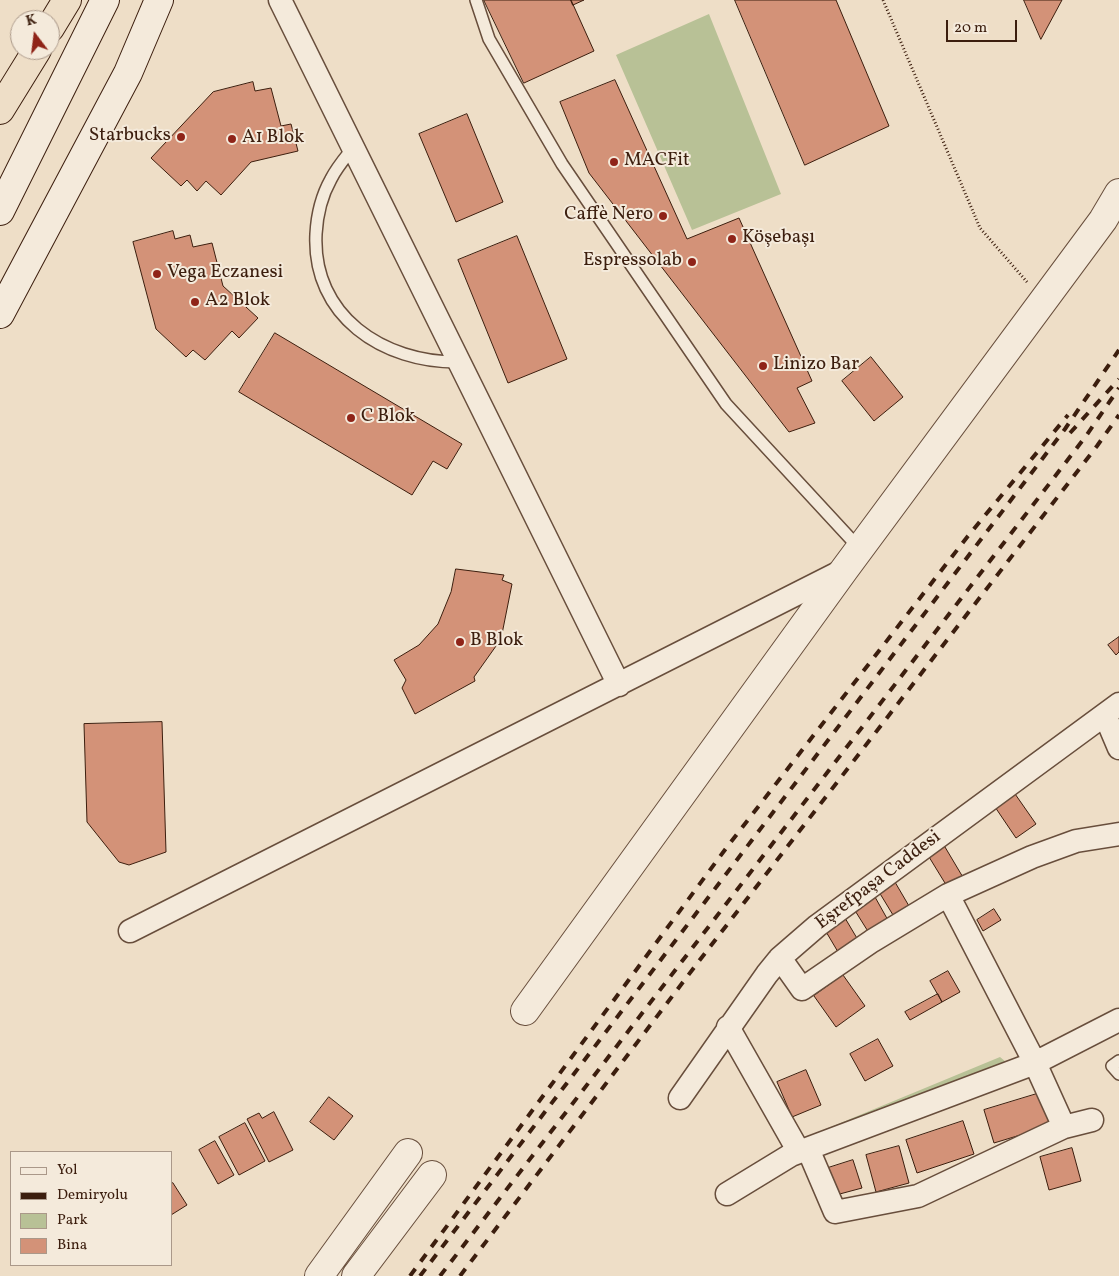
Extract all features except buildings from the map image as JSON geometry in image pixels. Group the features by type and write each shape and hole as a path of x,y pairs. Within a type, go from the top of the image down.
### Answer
{"highway":[{"path":"60,12 67,0"},
{"path":"0,103 20,60"},
{"path":"0,110 30,60"}],"street":[{"path":"0,211 105,0"},
{"path":"0,314 128,73 159,0"},
{"path":"280,0 619,685"},
{"path":"525,1011 852,559 1103,220 1119,193"},
{"path":"130,931 619,685 852,559"},
{"path":"1112,709 1119,748"},
{"name":"Eşrefpaşa Caddesi","path":"680,1098 728,1027 766,974 780,958 817,926 1112,709"},
{"path":"780,958 802,989 872,941 948,895 1032,857 1076,841 1119,834"},
{"path":"948,895 1035,1063 1064,1127"},
{"path":"727,1194 791,1155 1035,1063 1119,1020"},
{"path":"728,1027 803,1150 835,1212 918,1196 1064,1127 1092,1120"},
{"path":"319,1276 420,1164 356,1276"}],"lane":[{"path":"476,0 489,39 562,164 726,404 852,559"},
{"path":"353,148 331,179 324,195 318,219 317,259 328,294 356,328 381,345 410,357 440,362 459,362"},
{"path":"1119,1061 1112,1066 1119,1074"}],"path":[{"path":"883,0 980,228 1043,301"}],"green space":[{"path":"709,14 781,194 692,230 616,55"},
{"path":"1000,1057 1012,1067 814,1141 809,1136"}],"railway":[{"path":"420,1276 1065,429 1119,350"},
{"path":"1070,433 1119,379"},
{"path":"440,1276 1086,436 1119,388"},
{"path":"410,1276 727,847 968,536 1068,415"},
{"path":"460,1276 699,961 1119,415"}],"place":[{"name":"Starbucks","path":"181,137"},
{"name":"A1 Blok","path":"232,139"},
{"name":"MACFit","path":"614,162"},
{"name":"Caffè Nero","path":"663,216"},
{"name":"Köşebaşı","path":"732,239"},
{"name":"Espressolab","path":"692,262"},
{"name":"Vega Eczanesi","path":"157,274"},
{"name":"A2 Blok","path":"195,302"},
{"name":"Linizo Bar","path":"763,366"},
{"name":"C Blok","path":"351,418"},
{"name":"B Blok","path":"460,642"}]}
